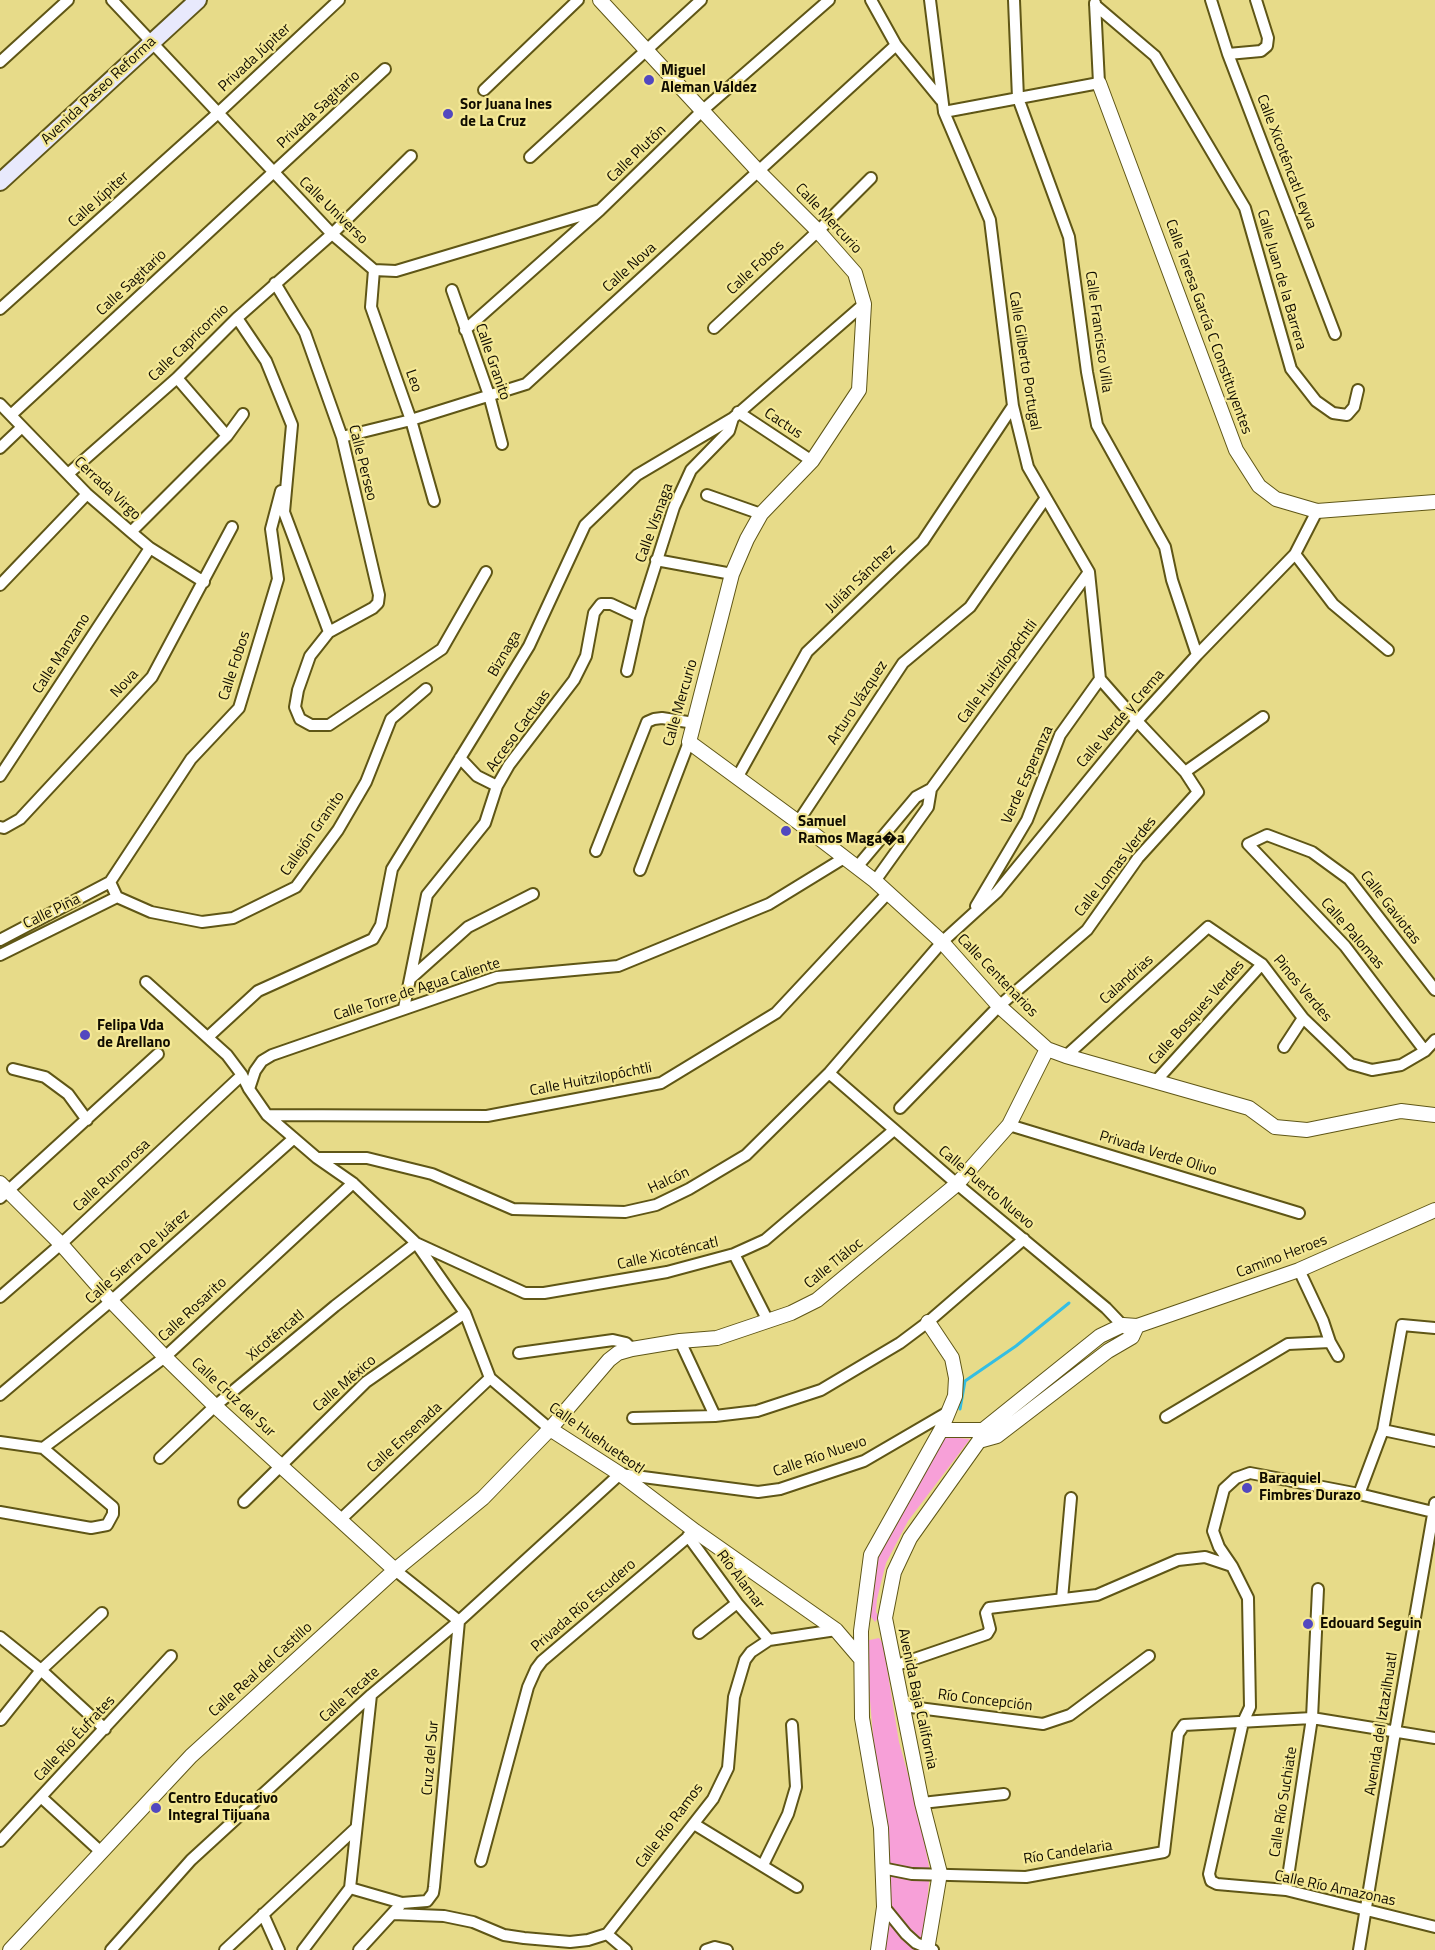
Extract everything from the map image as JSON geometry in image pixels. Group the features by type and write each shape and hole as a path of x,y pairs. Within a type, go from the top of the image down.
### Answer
{"main road":[{"name":"Avenida Paseo Reforma","path":"0,182 198,0"}],"street":[{"path":"0,62 68,0"},
{"name":"Calle Universo","path":"111,0 332,234 374,270"},
{"name":"Privada Júpiter","path":"217,114 339,0"},
{"path":"484,90 578,0"},
{"name":"Calle Mercurio","path":"600,0 855,273 864,304 859,390 812,461 761,514 747,540 732,574 689,742 640,870"},
{"path":"530,157 700,0"},
{"name":"Calle Plutón","path":"465,330 600,210 703,110 828,0"},
{"path":"871,0 896,45 943,107"},
{"path":"930,0 943,107"},
{"name":"Calle Francisco Villa","path":"1014,0 1018,98 1069,237 1096,424 1165,547 1172,580 1197,655"},
{"name":"Calle Xicoténcatl Leyva","path":"1211,0 1228,54 1335,334"},
{"path":"1228,54 1261,51 1267,46 1268,38 1256,0"},
{"name":"Calle Teresa García C Constituyentes","path":"1095,3 1099,83 1236,450 1259,486 1276,499 1317,511 1435,502"},
{"name":"Calle Juan de la Barrera","path":"1095,3 1155,56 1245,208 1291,369 1316,401 1333,413 1347,415 1354,407 1358,390"},
{"name":"Calle Nova","path":"342,437 411,420 526,384 896,45"},
{"name":"Privada Sagitario","path":"273,173 385,69"},
{"path":"943,107 1018,98 1099,83"},
{"name":"Calle Gilberto Portugal","path":"943,107 990,220 1013,406 1028,467 1089,572 1100,679"},
{"name":"Calle Júpiter","path":"0,309 217,114"},
{"name":"Calle Capricornio","path":"68,474 177,378 237,318 332,234 411,156"},
{"name":"Calle Sagitario","path":"11,415 273,173"},
{"name":"Calle Fobos","path":"714,328 871,178"},
{"path":"374,270 396,271 600,210"},
{"name":"Leo","path":"374,270 371,307 411,420 434,501"},
{"name":"Calle Perseo","path":"275,283 305,333 342,437 379,595 378,603 373,608 329,632"},
{"name":"Calle Granito","path":"452,290 489,395 502,444"},
{"name":"Biznaga","path":"208,1037 258,991 373,939 381,925 392,869 529,646 585,525 637,475 735,415 864,304"},
{"path":"237,318 266,360 292,425 284,512 329,632 310,656 298,690 295,707 300,719 311,724 329,725 442,650 486,572"},
{"path":"177,378 227,436"},
{"name":"Cerrada Virgo","path":"0,404 87,494 150,548 204,582"},
{"name":"Julián Sánchez","path":"737,778 807,652 923,541 1013,406"},
{"path":"131,532 227,436 243,414"},
{"name":"Cactus","path":"735,415 812,461"},
{"name":"Calle Visnaga","path":"627,671 639,617 674,507 691,470 729,431 735,415"},
{"path":"0,448 22,427"},
{"name":"Calle Fobos","path":"110,882 191,759 239,708 278,579 271,529 289,459"},
{"path":"0,585 87,494"},
{"path":"707,495 761,514"},
{"name":"Arturo Vázquez","path":"798,822 903,663 970,607 1045,499"},
{"name":"Calle Verde y Crema","path":"942,942 997,892 1137,722 1197,655 1295,554 1317,511"},
{"name":"Nova","path":"0,827 4,828 20,819 152,677 232,527"},
{"name":"Calle Manzano","path":"0,776 150,548"},
{"path":"1295,554 1333,604 1388,650"},
{"path":"656,560 732,574"},
{"name":"Calle Huitzilopóchtli","path":"857,867 916,797 931,789 1089,572"},
{"name":"Acceso Cactuas","path":"404,1008 427,895 485,823 497,786 509,765 574,680 586,656 594,613 601,604 611,604 639,617"},
{"path":"1100,679 1185,772 1263,717"},
{"name":"Verde Esperanza","path":"969,918 1027,820 1060,735 1100,679"},
{"name":"Callejón Granito","path":"117,897 151,912 202,922 233,918 296,887 338,830 366,782 391,719 426,689"},
{"path":"596,851 647,722 662,718 694,723"},
{"name":"Calle Centenarios","path":"689,742 875,881 942,942 999,1006 1047,1049 1249,1108 1275,1127 1307,1131 1401,1111 1435,1114"},
{"path":"460,758 477,776 497,786"},
{"name":"Calle Lomas Verdes","path":"900,1108 999,1006 1087,930 1138,858 1198,792 1185,772"},
{"name":"Calle Huitzilopóchtli","path":"875,881 928,807 931,789"},
{"name":"Calle Gaviotas","path":"1248,844 1267,835 1312,852 1349,879 1435,990"},
{"name":"Calle Palomas","path":"1248,844 1345,945 1425,1051"},
{"name":"Calle Torre de Agua Caliente","path":"249,1089 255,1071 262,1061 272,1055 497,976 618,966 769,904 844,858"},
{"path":"110,882 117,897"},
{"name":"Calle Piña","path":"0,940 110,882"},
{"path":"410,979 468,927 534,894"},
{"name":"Calle Huitzilopóchtli","path":"267,1115 487,1116 661,1083 776,1013 887,894"},
{"name":"Calle Piña","path":"0,955 117,897"},
{"name":"Pinos Verdes","path":"1208,927 1262,964 1303,1018 1351,1064 1372,1070 1401,1065 1425,1051 1435,1040"},
{"name":"Calandrias","path":"1066,1056 1208,927"},
{"name":"Halcón","path":"317,1158 367,1158 432,1174 513,1209 625,1212 656,1205 689,1190 746,1155 829,1073 942,942"},
{"name":"Calle Bosques Verdes","path":"1155,1082 1262,964"},
{"name":"Calle Huehueteotl","path":"146,982 227,1055 267,1115 317,1158 354,1183 416,1243 465,1313 490,1378 550,1429 620,1474 691,1534 836,1630 860,1658"},
{"path":"1284,1047 1303,1018"},
{"name":"Calle Tláloc","path":"550,1429 609,1360 618,1353 680,1341 717,1338 768,1322 817,1300 957,1184 1009,1125 1047,1049"},
{"path":"2,1190 87,1120 158,1054"},
{"path":"13,1069 45,1077 68,1095 87,1120"},
{"name":"Calle Puerto Nuevo","path":"829,1073 957,1184 1131,1329"},
{"name":"Calle Rumorosa","path":"0,1297 61,1244 242,1075"},
{"name":"Privada Verde Olivo","path":"1009,1125 1299,1213"},
{"name":"Calle Xicoténcatl","path":"416,1243 525,1293 544,1293 667,1272 734,1254 765,1240 894,1130"},
{"name":"Calle Sierra De Juárez","path":"0,1395 111,1302 293,1139"},
{"name":"Calle Rosarito","path":"43,1448 165,1357 354,1183"},
{"name":"Calle Cruz del Sur","path":"2,1190 61,1244 111,1302 215,1406 395,1570 459,1621"},
{"name":"Camino Heroes","path":"1131,1329 1299,1270 1435,1210"},
{"path":"633,1418 715,1416 757,1411 820,1390 900,1343 928,1322 1024,1239"},
{"name":"Xicoténcatl","path":"160,1458 215,1406 335,1305 416,1243"},
{"path":"734,1254 768,1322"},
{"path":"1299,1270 1338,1356"},
{"name":"Calle México","path":"244,1502 366,1382 465,1313"},
{"path":"878,1950 884,1907 881,1828 862,1718 861,1631 871,1555 941,1430 955,1396 956,1378 952,1358 928,1322"},
{"path":"1359,1494 1383,1430 1402,1325 1435,1328"},
{"path":"941,1430 997,1436 1108,1351 1131,1329"},
{"name":"Avenida Baja California","path":"930,1949 940,1873 922,1803 885,1628 888,1593 894,1572 910,1538 981,1435 1100,1336 1131,1329"},
{"path":"519,1353 613,1340 626,1343 632,1349"},
{"path":"680,1341 715,1416"},
{"path":"1166,1417 1288,1344 1330,1342"},
{"name":"Calle Ensenada","path":"340,1520 490,1378"},
{"name":"Calle Río Nuevo","path":"620,1474 759,1492 780,1489 864,1461 948,1412"},
{"name":"Calle Real del Castillo","path":"10,1950 191,1756 395,1570 483,1498 550,1429"},
{"path":"1383,1430 1435,1441"},
{"path":"0,1442 43,1448 112,1507 113,1514 107,1525 91,1528 0,1512"},
{"path":"1434,1508 1250,1473 1236,1478 1224,1489 1213,1531 1219,1547 1232,1566 1248,1598 1250,1707 1243,1722 1312,1718 1435,1738"},
{"name":"Calle Tecate","path":"111,1950 191,1860 371,1695 459,1621 620,1474"},
{"path":"1062,1599 1071,1498"},
{"name":"Avenida del Iztazilhuatl","path":"1359,1950 1395,1732 1429,1563 1434,1508"},
{"name":"Río Alamar","path":"691,1534 737,1603 770,1640"},
{"name":"Privada Río Escudero","path":"481,1860 528,1688 536,1669 542,1661 691,1534"},
{"path":"894,1666 987,1634 990,1629 986,1613 989,1608 1097,1595 1179,1560 1205,1557 1232,1566"},
{"name":"Calle Río Suchiate","path":"1286,1890 1312,1718 1318,1589"},
{"path":"699,1633 737,1603"},
{"path":"1,1720 41,1670 102,1613"},
{"name":"Cruz del Sur","path":"402,1903 423,1902 430,1898 434,1887 459,1621"},
{"name":"Calle Río Ramos","path":"607,1934 713,1799 728,1768 734,1696 745,1660 751,1652 770,1640 836,1630 861,1631 885,1628"},
{"path":"0,1637 41,1670 105,1729"},
{"name":"Calle Río Éufrates","path":"0,1841 171,1656"},
{"name":"Río Concepción","path":"903,1706 1043,1724 1070,1715 1149,1656"},
{"path":"303,1950 350,1888 371,1695"},
{"name":"Río Candelaria","path":"882,1868 912,1874 1026,1877 1164,1852 1178,1734 1184,1725 1243,1722"},
{"name":"Calle Río Amazonas","path":"1243,1722 1209,1874 1211,1881 1217,1884 1286,1890 1435,1928"},
{"path":"763,1865 788,1814 796,1787 792,1725"},
{"path":"922,1803 1004,1794"},
{"path":"41,1797 101,1852"},
{"path":"694,1824 797,1887"},
{"path":"225,1950 356,1828"},
{"path":"350,1888 402,1903 359,1950"},
{"path":"884,1907 906,1934 916,1943 930,1949"},
{"path":"263,1914 279,1950"},
{"path":"393,1914 444,1916 473,1922 504,1935 524,1938 570,1942 588,1941 607,1934 626,1950"},
{"path":"706,1950 715,1947 727,1950"}],"shaded area":[{"path":"945,1437 970,1439 908,1521 886,1563 877,1599 876,1612 879,1617 875,1622 867,1612 875,1552"},
{"path":"879,1638 883,1644 899,1742 919,1814 930,1872 924,1933 920,1950 883,1950 891,1878 874,1747 865,1641"}],"waterway":[{"path":"960,1409 965,1381 1016,1346 1069,1303"}],"place":[{"name":"Miguel Aleman Valdez","path":"649,80"},
{"name":"Sor Juana Ines de La Cruz","path":"448,114"},
{"name":"Samuel Ramos Maga�a","path":"786,831"},
{"name":"Felipa Vda de Arellano","path":"85,1035"},
{"name":"Baraquiel Fimbres Durazo","path":"1247,1488"},
{"name":"Edouard Seguin","path":"1308,1624"},
{"name":"Centro Educativo Integral Tijuana","path":"156,1808"}]}
